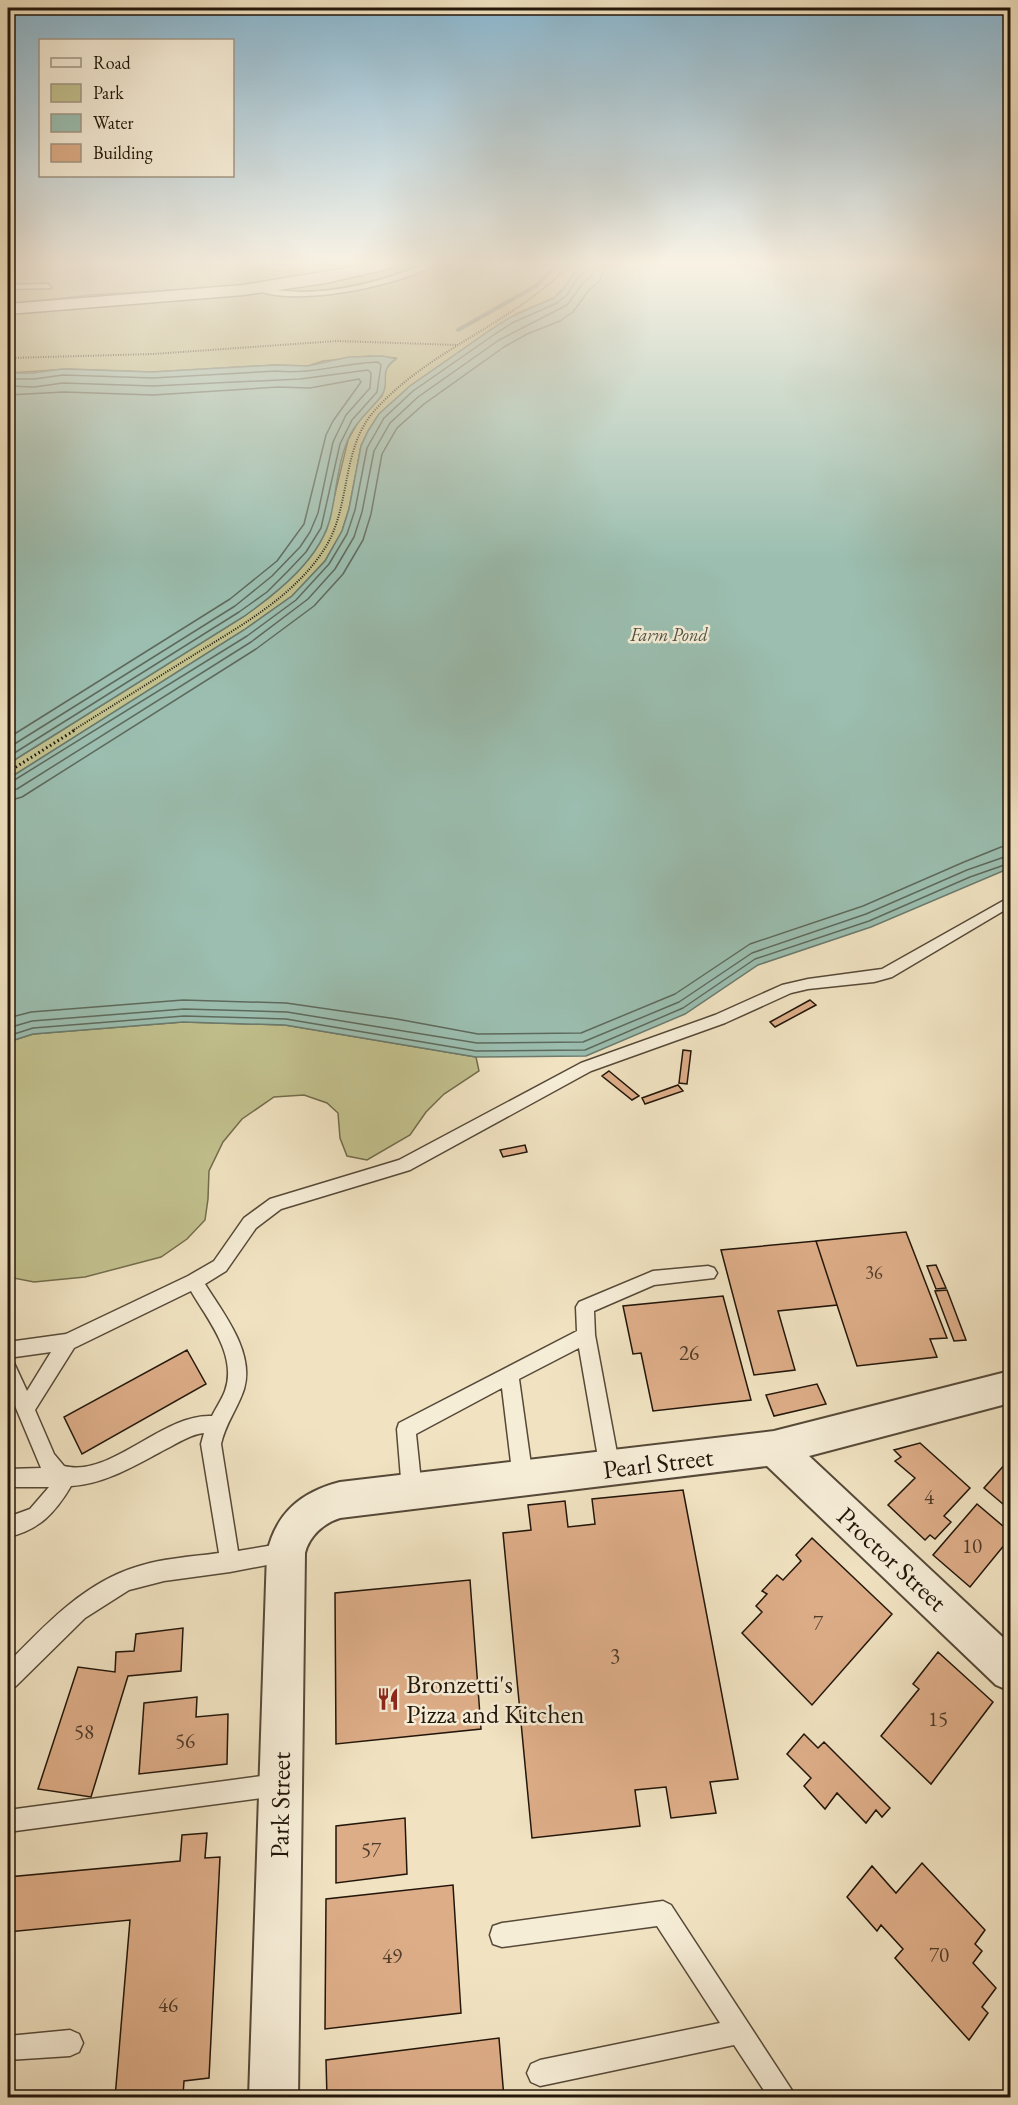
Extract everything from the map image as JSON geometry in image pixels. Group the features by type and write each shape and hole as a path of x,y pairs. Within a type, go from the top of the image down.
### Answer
{"street":[{"name":"Pearl Street","path":"295,1535 318,1508 332,1502 774,1448 1011,1387"},
{"name":"Proctor Street","path":"774,1448 1011,1671"},
{"name":"Park Street","path":"273,2097 280,1784 295,1535"}],"lane":[{"path":"8,1350 68,1342 194,1281 220,1266 250,1223 276,1204 404,1165 586,1067 720,1019 787,989 808,984 859,980 887,973 1011,901"},
{"path":"610,1469 586,1335 585,1307 652,1278 708,1273"},
{"path":"194,1281 238,1362 237,1384 212,1437 210,1451 230,1562"},
{"path":"412,1491 406,1429 586,1335"},
{"path":"25,1410 68,1342"},
{"path":"8,1369 47,1460 57,1473 65,1477"},
{"path":"509,1374 523,1479"},
{"path":"8,1478 82,1476 112,1467 185,1428 201,1424 217,1425"},
{"path":"8,1527 33,1520 42,1513 65,1477"},
{"path":"8,1678 61,1626 112,1588 126,1581 147,1575 230,1562 295,1535"},
{"path":"8,1821 280,1784"},
{"path":"502,1935 663,1913 784,2097"},
{"path":"540,2073 740,2031"},
{"path":"8,2048 70,2043"}],"path":[{"path":"8,772 249,620 291,586 315,560 334,531 351,452 365,423 390,395 434,363"}],"green space":[{"path":"8,363 316,363 308,366 275,365 152,372 69,369 8,373"},
{"path":"391,363 443,363 410,386 379,414 368,431 361,446 349,509 342,531 325,561 292,596 244,630 8,779 8,764 243,617 271,596 302,565 326,531 348,440 361,417 382,396 386,369"},
{"path":"183,1022 285,1025 476,1057 479,1071 444,1094 426,1112 410,1135 367,1160 347,1156 340,1138 338,1113 327,1103 304,1095 274,1097 242,1119 223,1142 209,1171 205,1220 187,1239 161,1257 85,1277 34,1282 8,1277 8,1042 33,1034"}],"water":[{"path":"321,363 390,363 382,395 350,435 340,464 326,531 308,560 283,586 243,617 8,764 8,373 33,373 62,369 152,372 275,365 308,366"},
{"name":"Farm Pond","path":"443,363 1010,363 1010,868 871,927 758,965 685,1014 586,1056 476,1057 285,1025 183,1022 33,1034 8,1042 8,779 244,630 292,596 325,561 342,531 349,509 361,446 368,431 379,414 410,386"}],"building":[{"path":"810,1000 816,1005 775,1027 770,1022"},
{"path":"683,1050 691,1051 687,1084 679,1083"},
{"path":"609,1071 639,1096 632,1100 602,1076"},
{"path":"678,1085 683,1091 645,1104 642,1098"},
{"path":"525,1145 527,1152 503,1157 500,1150"},
{"path":"906,1232 947,1338 930,1339 937,1357 857,1366 816,1241"},
{"path":"816,1241 837,1305 778,1311 795,1370 754,1375 721,1250"},
{"path":"936,1265 946,1288 936,1289 927,1266"},
{"path":"947,1290 966,1340 954,1341 935,1291"},
{"path":"723,1296 751,1400 653,1411 641,1353 633,1354 623,1306"},
{"path":"187,1350 206,1384 82,1454 64,1417"},
{"path":"817,1384 826,1404 774,1416 766,1395"},
{"path":"920,1443 970,1488 944,1516 951,1522 935,1539 930,1535 925,1540 888,1505 915,1478 895,1461 901,1457 894,1450"},
{"path":"1006,1463 1010,1467 1010,1510 984,1488"},
{"path":"683,1490 738,1779 710,1782 716,1813 671,1818 666,1787 635,1790 640,1826 532,1838 503,1533 531,1530 528,1505 565,1501 568,1527 595,1524 592,1499"},
{"path":"977,1504 1010,1532 1010,1538 970,1587 933,1555"},
{"path":"812,1538 892,1614 812,1705 742,1633 762,1612 756,1606 767,1594 762,1591 777,1575 783,1580 801,1561 796,1555"},
{"path":"470,1580 481,1729 336,1744 335,1593"},
{"path":"183,1628 181,1671 128,1676 91,1797 38,1789 78,1667 115,1672 116,1652 134,1651 136,1634"},
{"path":"938,1652 993,1702 931,1784 881,1736 919,1689 913,1684"},
{"path":"197,1697 196,1717 228,1714 227,1764 139,1774 144,1703"},
{"path":"804,1734 818,1748 824,1742 890,1808 882,1817 876,1810 866,1823 837,1793 825,1809 804,1786 811,1778 787,1754"},
{"path":"405,1818 407,1874 336,1883 336,1826"},
{"path":"207,1833 205,1858 220,1857 209,2078 184,2081 183,2095 115,2098 130,1920 8,1932 8,1877 180,1861 182,1835"},
{"path":"922,1863 985,1930 975,1944 982,1951 973,1963 996,1988 982,2007 988,2013 969,2040 895,1958 903,1949 881,1925 877,1931 847,1897 872,1866 896,1893"},
{"path":"453,1885 461,2013 325,2029 326,1899"},
{"path":"499,2038 504,2098 327,2098 326,2060"}],"place":[{"name":"Bronzetti's Pizza and Kitchen","path":"388,1699"}]}
